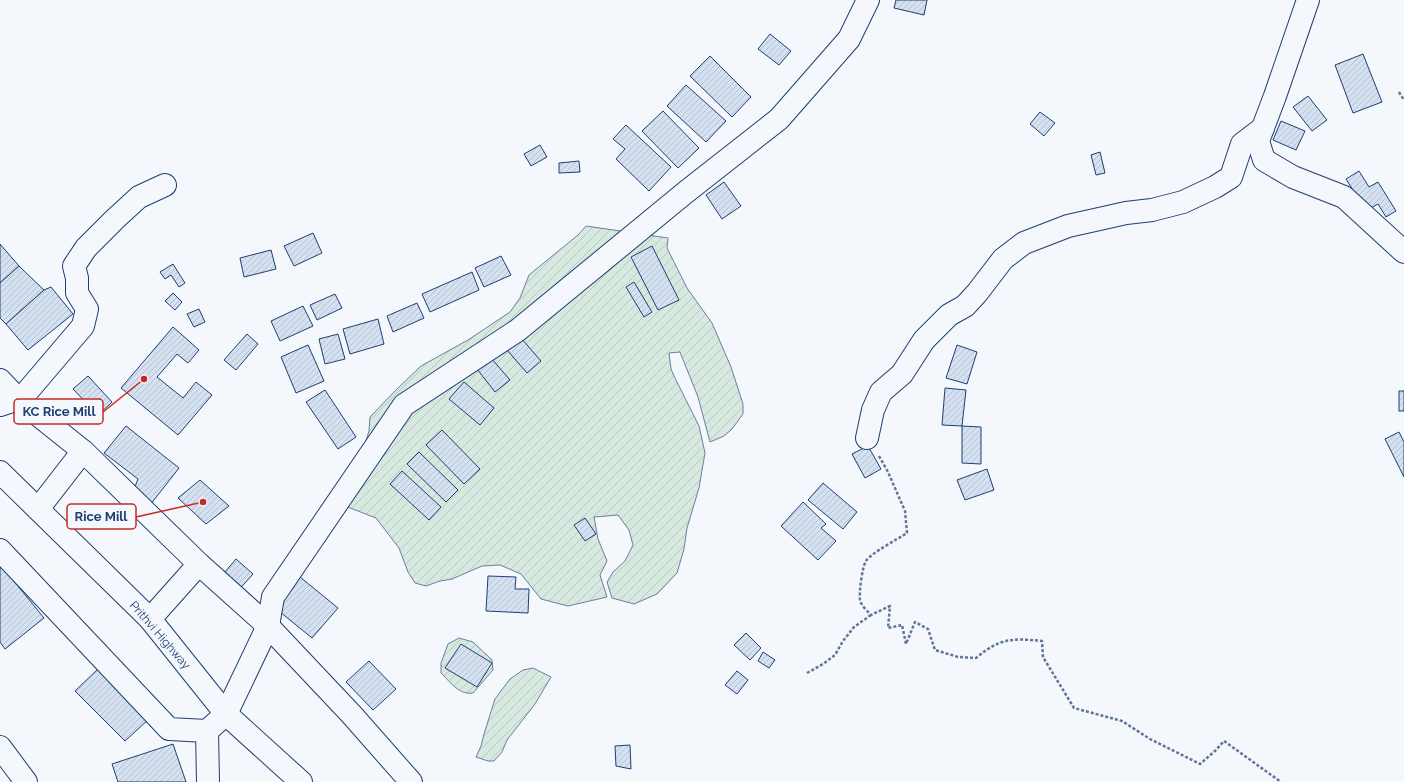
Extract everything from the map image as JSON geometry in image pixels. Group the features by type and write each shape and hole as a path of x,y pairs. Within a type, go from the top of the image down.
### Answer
{"main road":[{"path":"0,550 169,729 207,731 226,714 268,626 273,597 404,405 518,330 686,192 779,119 848,39 868,0"},
{"path":"1308,0 1258,141 1264,160 1293,177 1344,197 1404,252"},
{"path":"867,438 873,410 881,392 902,374 924,340 949,315 965,306 977,293 1003,259 1024,243 1068,226 1126,213 1152,210 1183,202 1215,187 1230,177 1237,162 1242,144 1262,128"},
{"path":"9,402 26,394 83,326 87,309 77,293 77,278 74,266 86,248 139,196 165,185"},
{"path":"0,380 9,402 83,451 199,564 268,626 352,715 411,782"},
{"path":"38,509 83,451"},
{"name":"Prithvi Highway","path":"0,472 150,619 226,714 301,782"},
{"path":"150,619 199,564"},
{"path":"207,731 208,782"},
{"path":"0,747 26,782"}],"path":[{"path":"1399,92 1404,100"},
{"path":"871,615 860,602 860,584 866,561 882,548 895,542 907,533 905,511 888,472"},
{"path":"807,674 835,654 842,641 854,628 871,615 890,606 888,628 902,625 906,644 915,622 928,629 935,650 958,657 976,658 985,650 1008,639 1042,641 1043,657 1074,708 1122,722 1150,739 1200,764 1224,741 1281,782"}],"shaded area":[{"path":"586,226 668,238 667,248 687,288 712,323 731,367 743,404 743,414 732,429 724,436 710,442 698,397 680,352 669,353 671,369 699,426 705,453 699,488 687,528 684,549 677,573 657,594 634,604 612,598 607,582 613,572 625,561 633,545 629,530 618,515 594,517 598,539 607,561 600,575 607,597 568,606 541,599 521,574 500,565 482,566 452,579 426,586 415,583 408,572 399,548 376,518 327,499 364,447 369,431 370,417 421,366 468,340 510,312 520,298 529,275 578,235"},
{"path":"459,638 473,642 492,660 493,670 473,693 459,690 441,673 441,663 448,644"},
{"path":"533,668 551,677 535,704 507,740 502,752 494,761 488,761 476,757 481,746 495,699 510,679 523,670"}],"building":[{"path":"896,0 927,0 924,15 894,8"},
{"path":"770,34 791,51 779,65 758,49"},
{"path":"1363,54 1382,102 1353,113 1335,65"},
{"path":"710,56 751,97 732,117 690,76"},
{"path":"686,85 726,121 706,142 667,106"},
{"path":"1308,96 1327,120 1312,131 1293,107"},
{"path":"663,111 699,148 678,168 642,131"},
{"path":"1040,112 1055,123 1044,136 1030,124"},
{"path":"1281,121 1305,131 1296,150 1273,140"},
{"path":"626,125 671,167 649,191 616,159 625,149 613,139"},
{"path":"540,145 547,157 531,166 524,154"},
{"path":"1100,152 1105,173 1096,175 1091,155"},
{"path":"579,161 580,172 559,173 559,163"},
{"path":"1359,171 1369,187 1378,182 1396,211 1386,217 1378,204 1366,211 1346,179"},
{"path":"724,182 741,206 722,219 706,195"},
{"path":"313,233 322,253 294,266 284,246"},
{"path":"0,244 19,266 0,283"},
{"path":"652,246 679,300 658,310 631,257"},
{"path":"271,250 276,269 244,277 240,258"},
{"path":"501,256 511,275 484,287 475,268"},
{"path":"173,264 185,283 179,287 171,275 165,279 160,272"},
{"path":"19,266 44,290 6,324 0,318 0,283"},
{"path":"472,272 479,290 430,312 422,294"},
{"path":"634,282 652,312 644,317 626,287"},
{"path":"51,287 73,314 28,350 6,324 44,290"},
{"path":"173,293 182,302 175,310 165,301"},
{"path":"335,294 342,308 317,320 310,305"},
{"path":"417,303 424,318 393,332 387,316"},
{"path":"303,306 313,326 280,341 271,321"},
{"path":"199,309 205,322 194,327 187,314"},
{"path":"378,319 384,344 350,354 343,329"},
{"path":"173,327 199,350 188,363 177,354 157,377 183,398 196,382 212,395 178,435 121,388"},
{"path":"247,334 258,344 236,370 224,360"},
{"path":"338,334 345,359 325,364 319,339"},
{"path":"521,338 541,361 527,373 507,350"},
{"path":"308,345 324,381 296,393 281,357"},
{"path":"957,345 977,352 967,384 946,378"},
{"path":"491,358 510,380 495,392 477,369"},
{"path":"88,376 112,402 98,415 73,389"},
{"path":"464,382 494,408 480,425 449,399"},
{"path":"945,388 966,390 962,426 942,425"},
{"path":"325,390 356,437 338,449 306,402"},
{"path":"1399,391 1404,391 1404,411 1399,411"},
{"path":"126,426 179,468 150,505 133,492 138,479 104,453"},
{"path":"962,426 981,427 981,464 962,463"},
{"path":"442,430 480,469 464,484 426,445"},
{"path":"1399,432 1404,442 1404,477 1385,439"},
{"path":"868,446 881,469 865,478 852,454"},
{"path":"419,452 458,490 446,502 407,464"},
{"path":"987,469 994,490 965,500 957,480"},
{"path":"402,471 441,507 429,520 390,484"},
{"path":"200,480 229,506 206,524 178,498"},
{"path":"823,483 857,512 843,529 808,500"},
{"path":"803,502 826,524 821,528 836,541 818,560 781,526"},
{"path":"585,518 596,534 585,541 574,525"},
{"path":"236,559 253,574 236,593 219,579"},
{"path":"0,564 44,618 5,649 0,642"},
{"path":"488,576 516,577 515,589 529,589 528,613 486,611"},
{"path":"300,577 338,608 312,638 274,607"},
{"path":"746,633 761,648 750,660 734,645"},
{"path":"461,644 492,663 477,687 445,668"},
{"path":"763,652 775,660 769,668 758,661"},
{"path":"369,661 396,689 373,710 346,682"},
{"path":"99,668 149,719 125,741 75,691"},
{"path":"737,671 748,680 737,694 725,685"},
{"path":"173,744 186,782 118,782 112,764"},
{"path":"630,745 631,769 616,766 615,746"}],"place":[{"name":"KC Rice Mill","path":"144,379"},
{"name":"Rice Mill","path":"203,502"}]}
